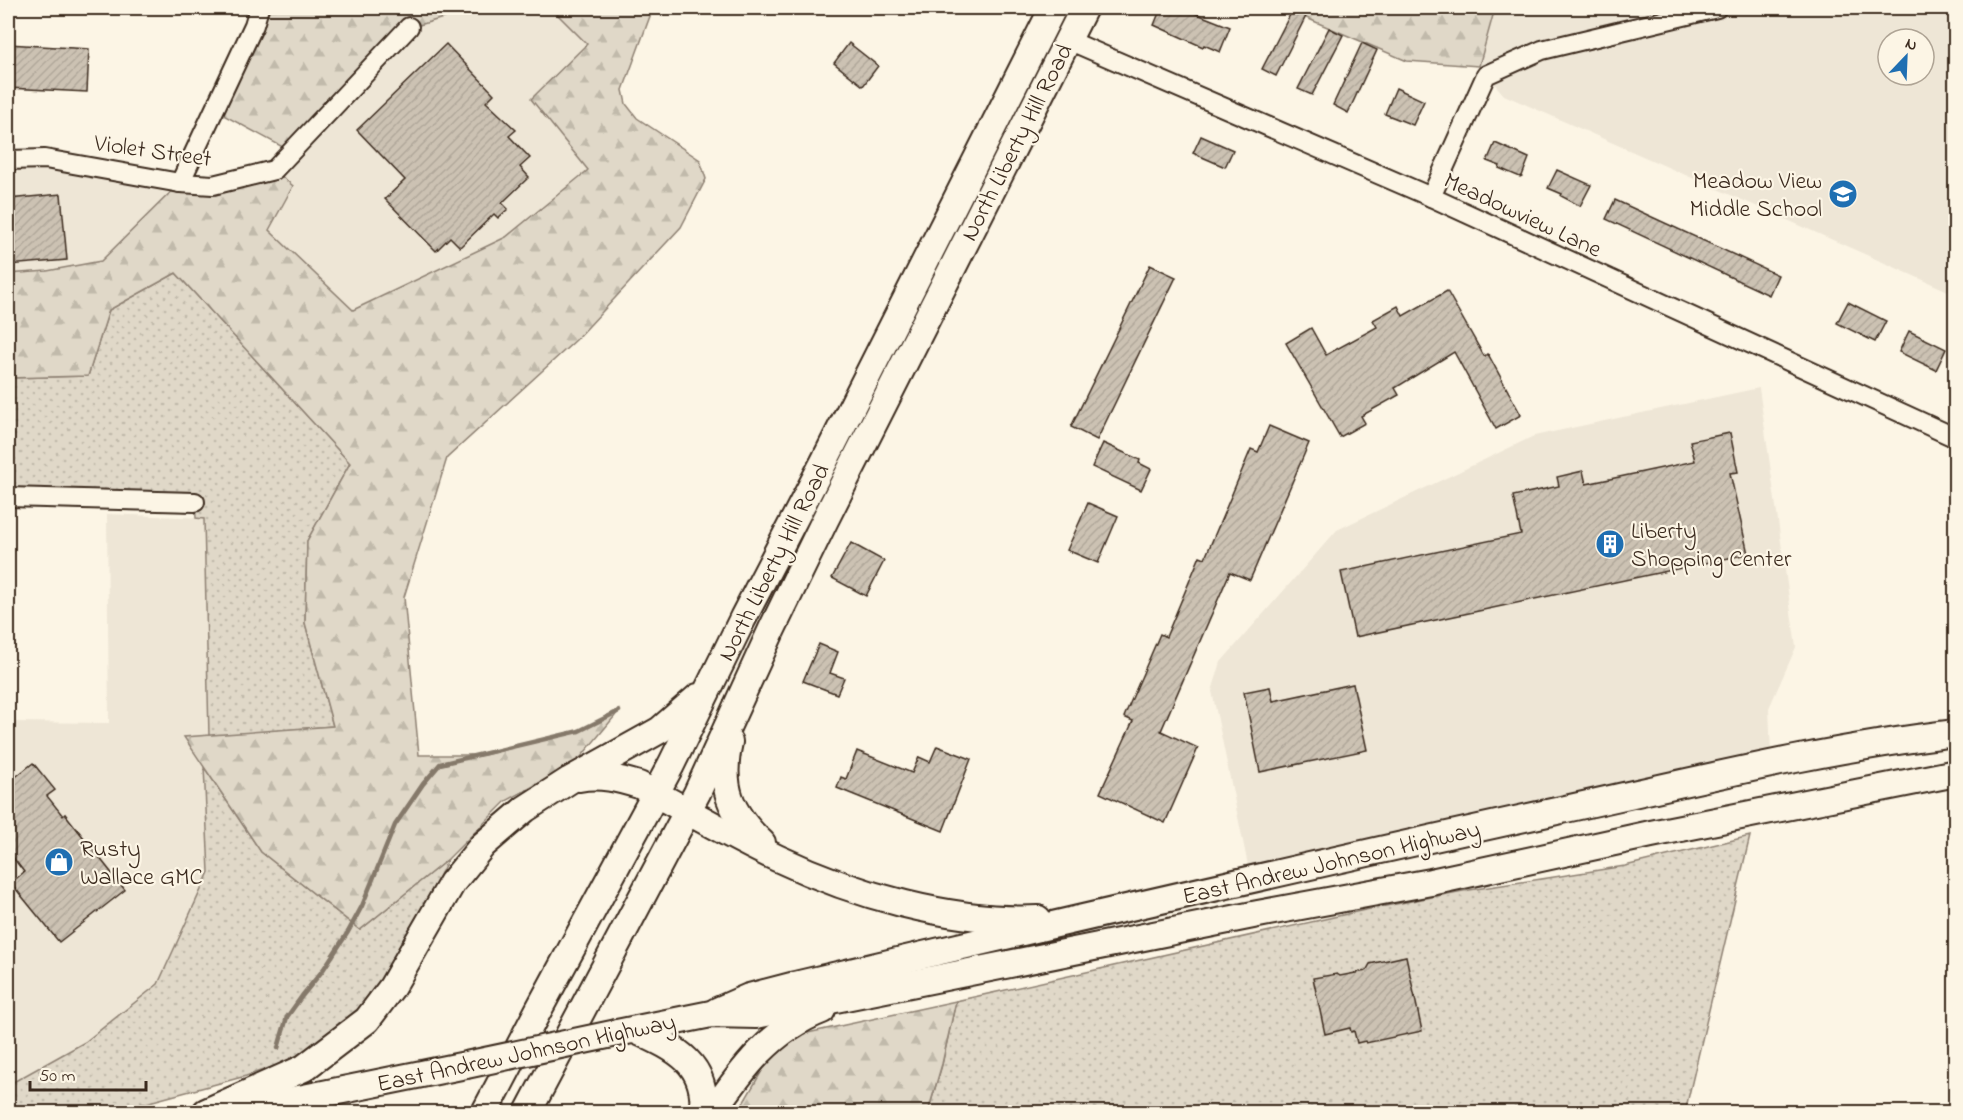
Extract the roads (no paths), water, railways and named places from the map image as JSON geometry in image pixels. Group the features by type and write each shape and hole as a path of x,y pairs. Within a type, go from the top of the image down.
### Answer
{"main road":[{"name":"North Liberty Hill Road","path":"528,1113 688,811 825,520 1084,8"},
{"name":"North Liberty Hill Road","path":"485,1113 656,794 1048,18"},
{"path":"1048,18 1068,40"},
{"path":"206,1113 304,1068 367,1020 392,987 452,883 483,845 525,809 570,780 660,730 678,717 710,684"},
{"path":"736,709 726,753 724,774 726,788 746,828 778,858"},
{"name":"East Andrew Johnson Highway","path":"711,1014 761,994 1251,880 1640,793 1875,745 1956,733"},
{"name":"East Andrew Johnson Highway","path":"235,1113 711,1014 756,1015 1258,914 1431,882 1651,834 1956,773"},
{"path":"570,780 593,775 618,778 639,785 778,858 853,890 908,904 972,916 1029,919 1092,916"},
{"path":"1640,793 1651,834"},
{"path":"1251,880 1258,914"},
{"path":"713,1113 734,1082 768,1042 805,1017 867,993"},
{"path":"626,1031 666,1044 690,1062 702,1084 703,1113"}],"street":[{"path":"180,183 254,25 259,8"},
{"path":"1431,197 1486,75 1542,50 1717,8"},
{"name":"Violet Street","path":"8,160 45,159 180,183 213,185 274,170 409,27"},
{"name":"Meadowview Lane","path":"1068,40 1431,197 1956,438"},
{"path":"8,497 195,502"}],"waterway":[{"path":"278,1048 287,1017 323,970 362,906 395,825 423,784 440,764 579,731 619,711"}],"place":[{"name":"Meadow View Middle School","path":"1843,194"},
{"name":"Liberty Shopping Center","path":"1610,544"},
{"name":"Rusty Wallace GMC","path":"59,862"}]}
